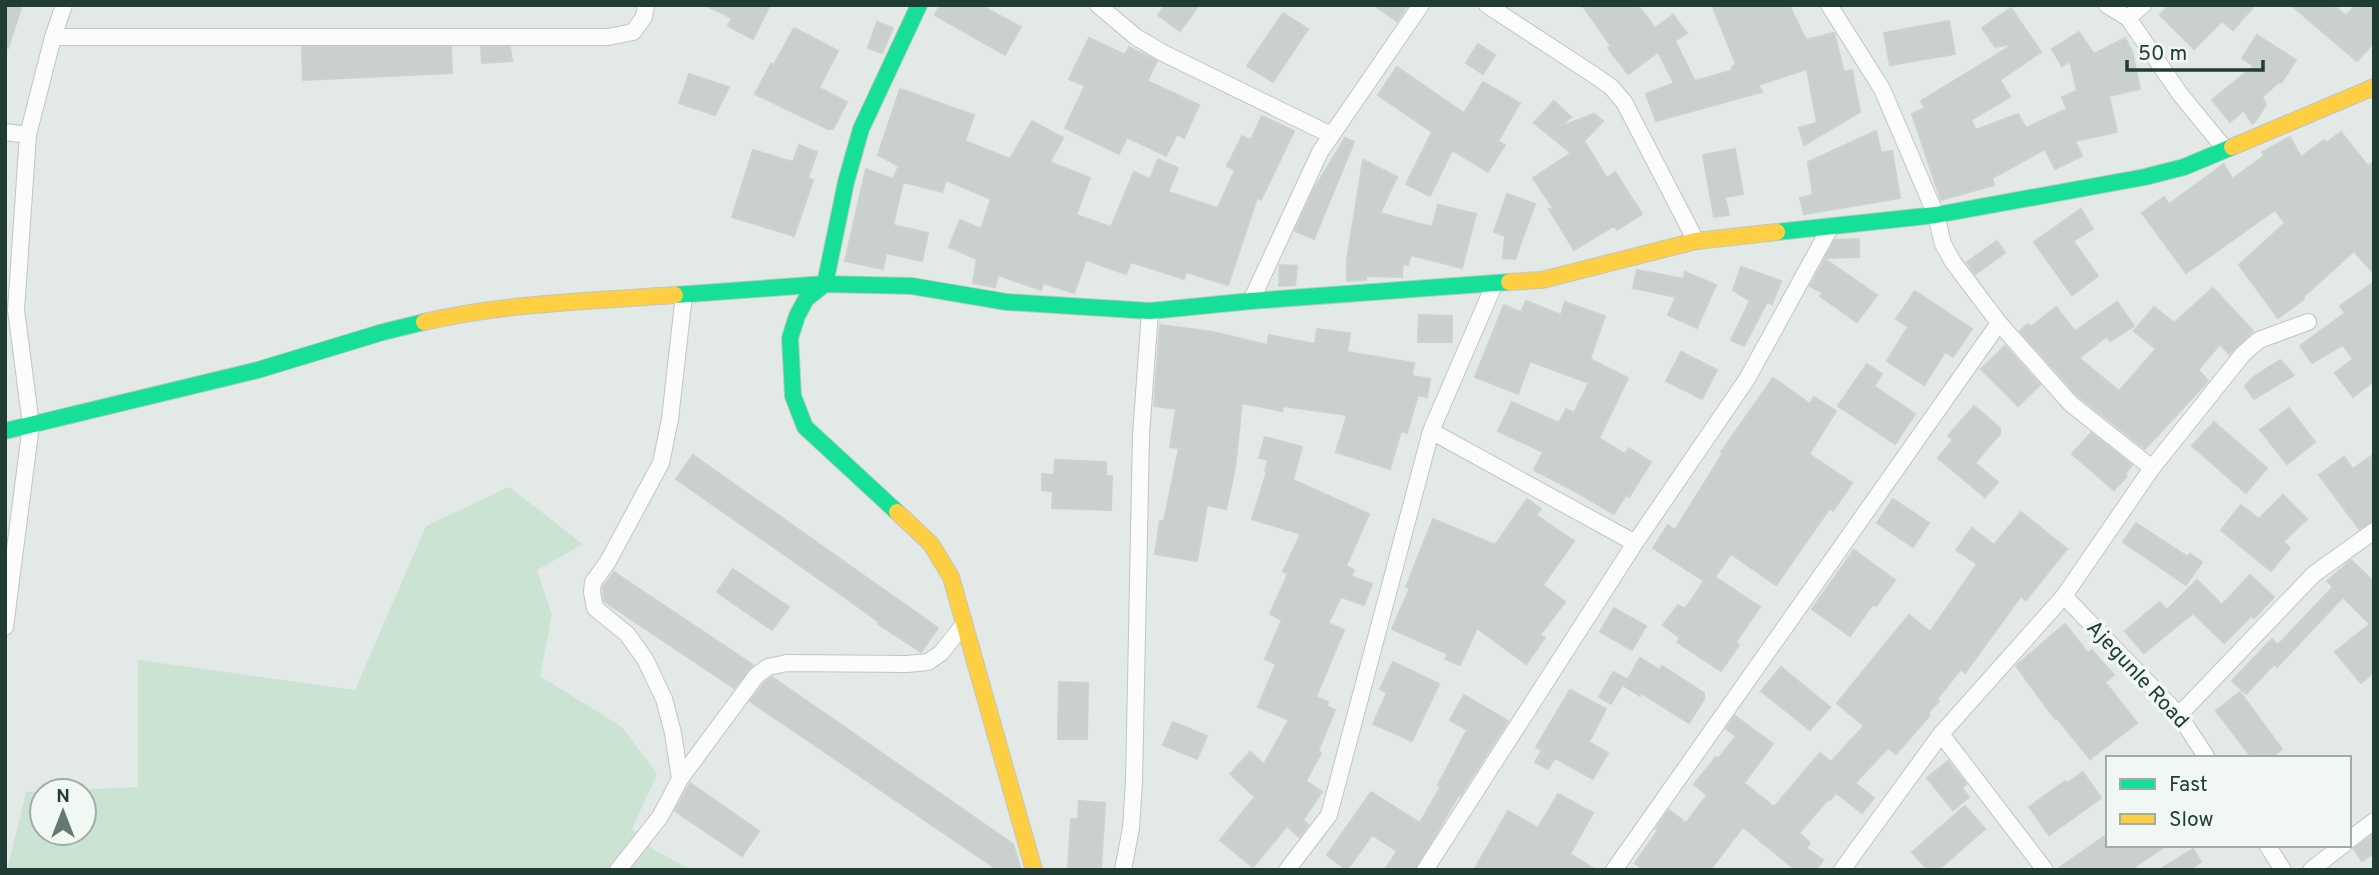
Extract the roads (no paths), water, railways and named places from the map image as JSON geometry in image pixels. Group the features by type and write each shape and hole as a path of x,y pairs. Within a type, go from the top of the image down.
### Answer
{"street":[{"path":"5,626 31,425 16,310 27,135 64,5"},
{"path":"53,37 608,37 633,32 644,17 646,5"},
{"path":"919,5 861,129 846,182 825,284 806,299 797,316 790,338 793,396 805,427 931,544 951,577 1034,870"},
{"path":"1098,5 1136,37 1163,53 1331,135"},
{"path":"1251,301 1309,171 1421,5"},
{"path":"1487,5 1594,75 1617,94 1624,102 1696,241"},
{"path":"1829,5 1882,89 1937,215 1943,244 1953,262 1999,323 2071,404 2152,468"},
{"path":"2107,5 2128,18 2180,94 2225,149"},
{"path":"2128,18 2143,5"},
{"path":"5,431 258,370 383,332 455,315 532,305 825,284 912,286 1007,302 1150,311 1542,280 1696,241 1937,215 2145,177 2184,167 2374,87"},
{"path":"5,132 27,135"},
{"path":"1425,870 1635,543 1747,379 1831,226"},
{"path":"1287,870 1329,815 1431,431 1494,285"},
{"path":"680,779 664,699 650,669 627,634 595,608 592,592 593,582 607,563 661,463 667,442 684,295"},
{"path":"1124,870 1133,793 1141,435 1150,311"},
{"path":"1842,870 1941,734 2064,596 2152,468 2243,354 2259,340 2308,322"},
{"path":"1614,870 1999,323"},
{"path":"1431,431 1635,543"},
{"path":"2179,716 2314,574 2374,531"},
{"name":"Ajegunle Road","path":"2064,596 2179,716 2206,756"},
{"path":"618,870 660,817 680,779 756,676 768,667 788,663 928,662 941,653 964,624"},
{"path":"1941,734 2045,870"},
{"path":"2351,838 2374,821"},
{"path":"2268,847 2283,870"},
{"path":"2311,870 2340,847"}]}
